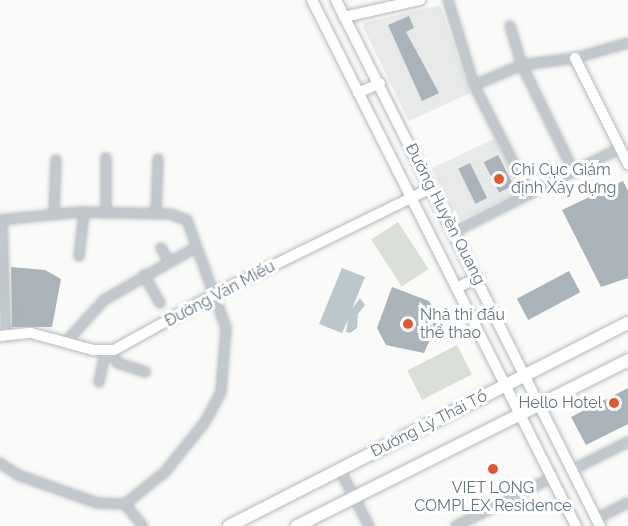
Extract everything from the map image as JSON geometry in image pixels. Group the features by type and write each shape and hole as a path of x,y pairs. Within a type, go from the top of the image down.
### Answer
{"main road":[{"name":"Đường Lý Thái Tổ","path":"229,526 628,323"},
{"name":"Đường Lý Thái Tổ","path":"297,526 628,360"}],"street":[{"name":"Đường Huyền Quang","path":"312,0 518,416 576,526"},
{"path":"323,20 340,9 420,0"},
{"path":"448,0 474,85 529,193"},
{"name":"Đường Huyền Quang","path":"340,9 380,83 598,522"},
{"path":"510,26 522,65 574,172"},
{"path":"474,85 522,65 575,58 626,43 628,52"},
{"path":"575,58 628,164"},
{"path":"358,93 380,83"},
{"path":"454,232 620,148"},
{"path":"106,158 106,213"},
{"path":"156,213 158,159"},
{"path":"54,214 56,160"},
{"name":"Đường Văn Miếu","path":"106,350 431,188"},
{"path":"79,256 84,212"},
{"path":"0,464 18,475 97,504 125,504 165,472 218,402 227,338 183,215 84,212 1,220 3,335 31,333 106,350 118,363 146,372"},
{"path":"65,342 104,300 196,247"},
{"path":"161,248 170,262"},
{"path":"144,275 160,303"},
{"path":"456,288 477,278"},
{"path":"99,382 106,350"},
{"path":"572,470 628,442"},
{"path":"340,470 369,526"},
{"path":"456,526 551,478"},
{"path":"564,501 583,492"},
{"path":"598,522 628,503"},
{"path":"125,504 143,526"}],"shaded area":[{"path":"440,5 470,93 409,121 363,27 364,23"},
{"path":"494,139 520,187 518,193 461,220 455,219 432,168"},
{"path":"398,222 428,269 402,286 371,239"},
{"path":"342,268 365,277 352,309 360,298 365,305 358,314 357,328 350,333 346,332 348,320 342,333 319,324"},
{"path":"457,345 472,374 422,400 407,370"}],"building":[{"path":"409,16 414,28 406,32 439,93 422,101 388,25"},
{"path":"498,155 513,185 499,193 484,162"},
{"path":"470,163 487,198 475,204 458,169"},
{"path":"623,181 628,191 628,278 601,287 562,210"},
{"path":"11,267 45,270 61,279 52,327 12,327"},
{"path":"569,271 580,292 528,320 517,299"},
{"name":"Nhà thi đấu thể thao","path":"392,287 429,301 439,320 424,353 386,345 377,328"},
{"name":"Hello Hotel","path":"628,388 628,424 586,445 571,417"}],"place":[{"name":"Chi Cục Giám định Xây dựng","path":"499,179"},
{"name":"Nhà thi đấu thể thao","path":"408,324"},
{"name":"Hello Hotel","path":"614,403"},
{"name":"VIET LONG COMPLEX Residence","path":"493,469"}]}
